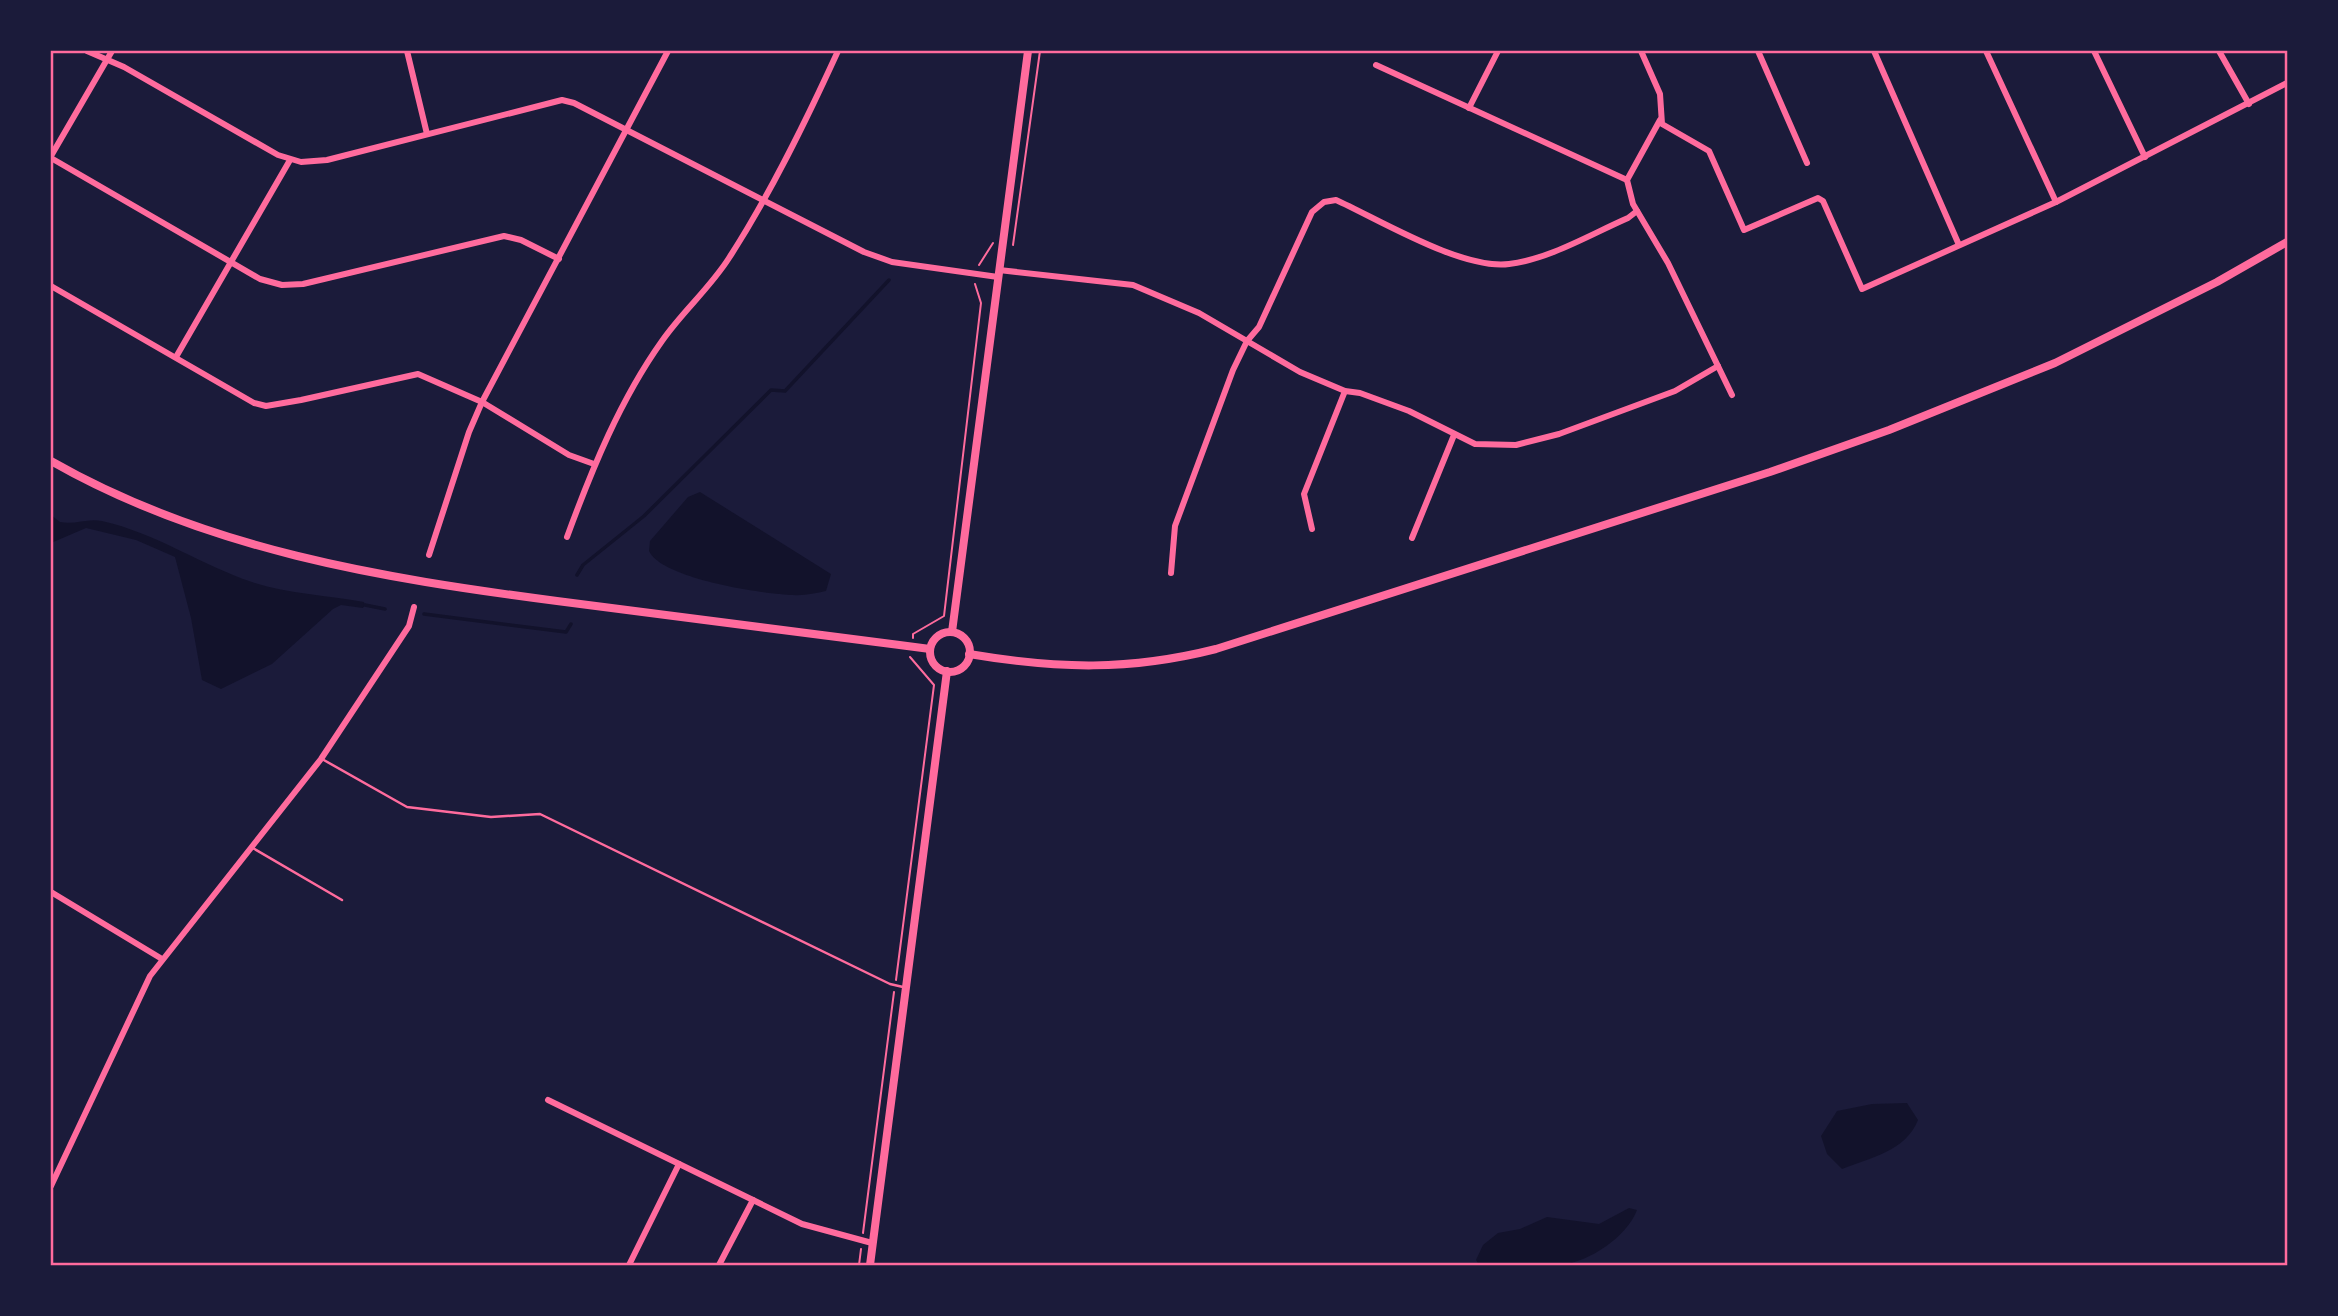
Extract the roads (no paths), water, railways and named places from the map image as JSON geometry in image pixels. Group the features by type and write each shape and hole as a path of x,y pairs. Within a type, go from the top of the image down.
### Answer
{"main road":[{"path":"952,632 1028,51"},
{"path":"969,654 1051,665 1113,667 1176,659 1216,649 1770,472 1889,430 2055,363 2217,282 2287,242"},
{"path":"51,461 142,506 209,531 274,552 352,571 491,593 930,649"},
{"path":"952,632 966,640 969,654 961,668 947,671 933,662 930,649 936,638 952,632"},
{"path":"870,1265 947,671"}],"street":[{"path":"87,51 108,58 290,160 327,160 562,100 586,107 855,248 883,259 999,274 1133,285 1199,313 1300,372 1345,391 1360,393 1409,411 1475,444 1497,446 1559,434 1675,391 1718,366"},
{"path":"112,51 51,157 260,279 289,286 504,236 521,240 559,259"},
{"path":"407,51 427,134"},
{"path":"429,555 469,432 482,402 668,51"},
{"path":"567,537 594,464 661,341 728,260 813,106 838,51"},
{"path":"1469,108 1498,51"},
{"path":"1641,51 1662,99 1660,120 1627,180 1637,211 1668,263 1732,395"},
{"path":"1758,51 1807,163"},
{"path":"1874,51 1959,245"},
{"path":"1986,51 2056,202"},
{"path":"2094,51 2145,157"},
{"path":"2219,51 2249,104"},
{"path":"1376,65 1627,180"},
{"path":"1660,120 1665,126 1709,151 1744,230 1815,198 1823,201 1862,289 2056,202 2287,83"},
{"path":"176,358 290,160"},
{"path":"1171,573 1175,526 1206,438 1247,341 1259,327 1312,212 1324,202 1336,200 1458,256 1490,264 1509,264 1538,257 1628,218 1637,211"},
{"path":"51,286 239,396 266,406 418,374 482,402 569,454 594,464"},
{"path":"1312,529 1304,494 1345,391"},
{"path":"1412,538 1454,435"},
{"path":"51,1186 150,976 321,759 408,626 414,607"},
{"path":"51,892 162,959"},
{"path":"548,1100 802,1224 872,1243"},
{"path":"629,1265 679,1164"},
{"path":"719,1265 753,1200"}],"lane":[{"path":"321,759 407,807 491,817 540,814 895,985 906,987"},
{"path":"250,847 342,900"}],"waterway":[{"path":"577,575 583,565 644,516 771,390 785,391 889,280"},
{"path":"365,605 385,609"},
{"path":"424,614 566,632 571,624"}]}
